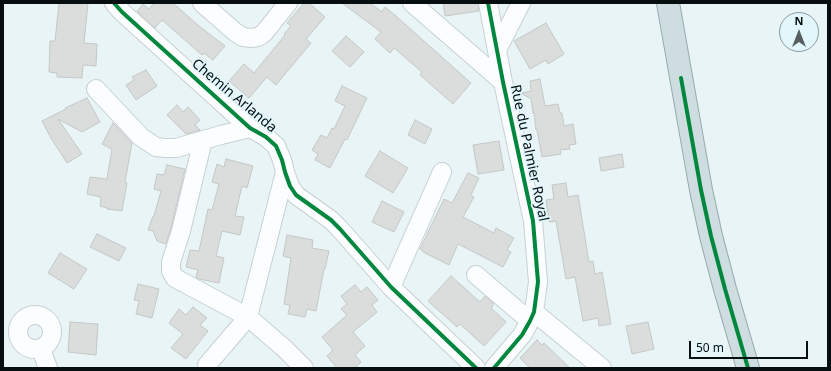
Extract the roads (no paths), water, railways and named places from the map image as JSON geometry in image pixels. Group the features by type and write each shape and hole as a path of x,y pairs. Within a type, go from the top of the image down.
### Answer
{"highway":[{"path":"668,3 701,190 711,236 748,368"},
{"path":"677,3 681,78"}],"street":[{"name":"Chemin Arlanda","path":"114,3 122,12 250,128 266,136 276,146 290,186 296,195 331,220 391,287 476,368"},
{"path":"202,3 235,32 243,37 251,38 258,37 264,33 288,3"},
{"path":"412,3 503,82"},
{"name":"Rue du Palmier Royal","path":"488,3 503,82 533,221 538,282 532,316 522,335 494,368"},
{"path":"497,50 521,3"},
{"path":"96,89 140,136 156,146 176,148 250,128"},
{"path":"203,140 171,271 175,278 248,317 285,349 304,368"},
{"path":"207,365 248,317 285,172"},
{"path":"391,287 442,172"},
{"path":"476,275 602,368"},
{"path":"41,349 48,368"}]}
